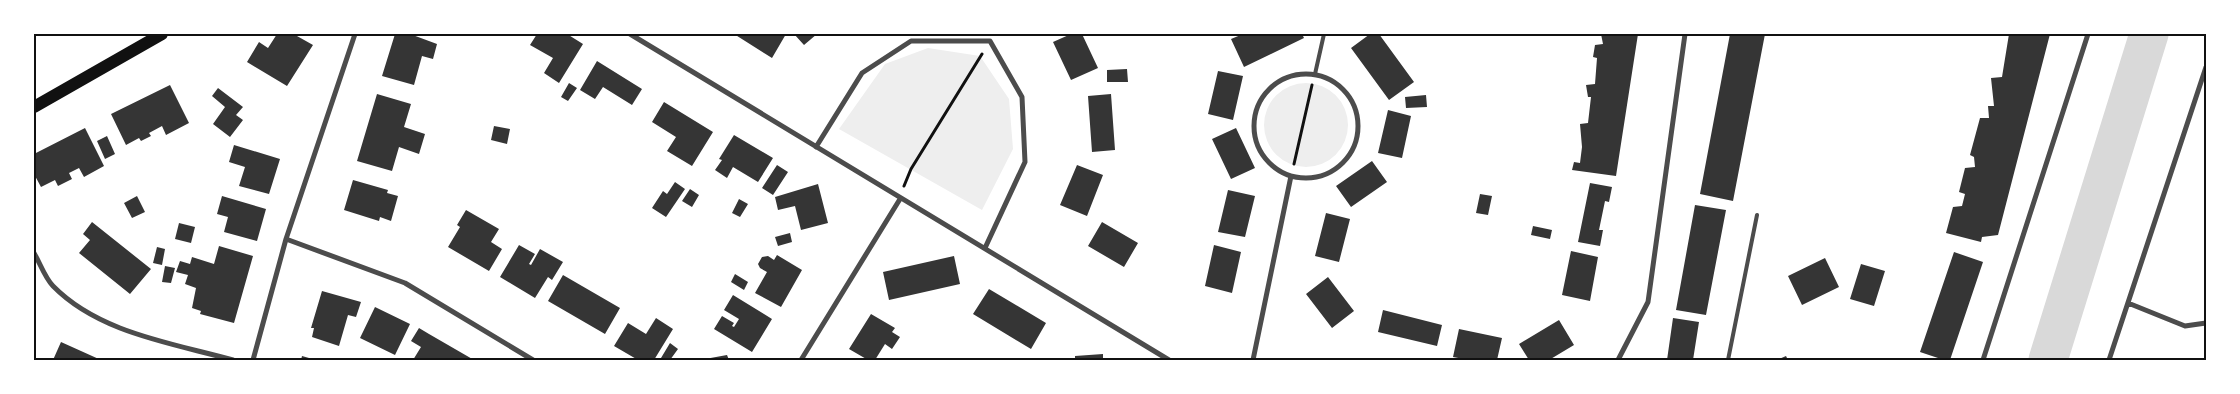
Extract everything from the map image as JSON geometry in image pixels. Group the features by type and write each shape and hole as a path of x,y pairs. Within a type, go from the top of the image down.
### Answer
{"main road":[{"path":"34,108 162,34"}],"street":[{"path":"253,360 286,239 355,34"},
{"path":"630,34 1169,360"},
{"path":"990,41 994,34"},
{"path":"1618,360 1648,302 1685,34"},
{"path":"1984,360 2088,34"},
{"path":"816,147 862,73 911,41 990,41"},
{"path":"985,248 1025,162 1022,98 990,41"},
{"path":"2109,360 2206,67"},
{"path":"1315,74 1340,86 1353,103 1358,121 1357,140 1346,160 1332,172 1310,178 1291,176 1275,168 1264,157 1255,139 1254,120 1260,102 1272,87 1290,76 1315,74"},
{"path":"1253,360 1291,176"},
{"path":"801,360 900,199"},
{"path":"286,239 405,283 534,360"},
{"path":"34,253 52,285 87,314 125,329 233,360"},
{"path":"2128,303 2185,326 2206,324"}],"lane":[{"path":"1315,74 1324,34"},
{"path":"1728,360 1757,215"}],"path":[{"path":"900,199 911,169 990,41"},
{"path":"1291,176 1315,74"}],"shaded area":[{"path":"928,48 980,56 1009,99 1013,149 982,210 839,129 885,64"},
{"path":"1298,83 1314,83 1330,90 1341,101 1348,117 1345,141 1336,155 1330,160 1314,167 1298,167 1282,160 1271,149 1264,133 1264,117 1271,101 1282,90"}],"building":[{"path":"277,34 299,34 297,36 313,45 287,86 247,62 259,42 268,48"},
{"path":"395,34 410,34 437,44 433,59 422,56 414,85 382,76"},
{"path":"537,34 567,34 583,44 559,83 544,73 553,58 530,45"},
{"path":"734,34 786,34 772,58"},
{"path":"794,34 817,34 804,45"},
{"path":"1071,34 1082,34 1098,68 1071,80 1053,42"},
{"path":"1243,34 1302,34 1304,38 1244,67 1231,39"},
{"path":"1370,34 1379,34 1414,82 1389,100 1351,48"},
{"path":"1601,34 1638,34 1616,176 1572,170 1574,162 1580,163 1582,147 1580,124 1588,123 1591,97 1588,97 1586,85 1595,84 1597,58 1593,57 1595,45 1603,44"},
{"path":"1730,34 1765,34 1733,201 1700,194"},
{"path":"2009,34 2050,34 1998,235 1982,237 1981,242 1946,233 1953,207 1962,206 1965,194 1959,192 1965,168 1975,167 1974,157 1970,155 1980,118 1989,118 1988,106 1994,106 1991,78 2002,77"},
{"path":"597,61 642,89 632,105 603,87 595,99 580,90"},
{"path":"1127,69 1128,82 1107,82 1107,70"},
{"path":"1218,71 1243,76 1233,120 1208,114"},
{"path":"569,83 577,88 568,101 561,97"},
{"path":"170,85 189,123 166,135 162,126 149,133 151,136 141,141 139,138 126,145 111,114"},
{"path":"218,88 243,107 236,115 243,120 230,137 213,124 225,107 212,96"},
{"path":"377,94 411,104 404,127 425,134 419,154 399,147 392,171 357,161"},
{"path":"1111,94 1115,150 1092,152 1088,96"},
{"path":"1426,95 1427,107 1406,108 1405,97"},
{"path":"664,102 713,132 692,166 667,151 676,137 652,122"},
{"path":"1388,110 1411,116 1402,158 1378,153"},
{"path":"494,126 510,129 507,144 491,140"},
{"path":"85,128 104,166 84,177 79,168 69,173 72,179 58,186 55,180 41,187 34,174 34,154"},
{"path":"1236,128 1255,168 1231,179 1212,139"},
{"path":"734,135 773,158 758,182 733,167 727,178 715,170 722,160 719,159"},
{"path":"107,136 115,154 105,159 97,141"},
{"path":"234,145 280,159 269,194 239,186 245,167 229,162"},
{"path":"1372,161 1387,182 1351,207 1336,186"},
{"path":"777,165 788,172 773,195 762,188"},
{"path":"1077,165 1103,175 1087,216 1060,205"},
{"path":"353,180 388,190 387,193 398,196 391,221 380,217 379,221 344,210"},
{"path":"675,182 685,189 666,217 652,208 663,191 667,194"},
{"path":"1590,183 1612,187 1609,202 1605,201 1599,230 1603,230 1600,246 1578,242"},
{"path":"818,184 828,223 801,230 795,206 778,210 775,197"},
{"path":"690,189 699,195 692,207 682,201"},
{"path":"1228,190 1255,196 1245,237 1218,232"},
{"path":"1480,194 1492,196 1488,215 1476,213"},
{"path":"137,196 145,212 132,218 124,203"},
{"path":"222,196 266,209 257,241 224,232 228,217 217,214"},
{"path":"739,199 748,204 740,217 732,213"},
{"path":"1695,205 1726,210 1706,315 1676,310"},
{"path":"466,210 499,229 491,242 502,249 489,271 448,247 460,227 457,225"},
{"path":"1326,213 1350,219 1339,262 1315,256"},
{"path":"92,222 151,269 130,294 79,253 90,240 83,234"},
{"path":"1102,222 1138,243 1124,267 1088,246"},
{"path":"179,223 195,227 191,243 175,239"},
{"path":"1533,226 1552,230 1550,239 1531,235"},
{"path":"790,233 792,242 778,246 775,237"},
{"path":"519,245 535,254 529,264 531,265 540,249 563,262 552,280 548,277 535,298 500,277"},
{"path":"1214,245 1241,252 1232,293 1205,286"},
{"path":"219,246 253,256 234,323 200,314 201,311 192,308 196,288 185,284 188,275 176,272 180,261 190,264 192,257 214,264"},
{"path":"157,247 165,249 162,265 153,263"},
{"path":"1571,251 1598,257 1590,301 1562,295"},
{"path":"1954,252 1983,262 1950,360 1944,360 1920,352"},
{"path":"777,255 802,270 781,307 755,293 767,272 760,268 758,264 762,257 768,256 774,260"},
{"path":"954,256 960,284 889,300 883,272"},
{"path":"1825,258 1839,287 1802,305 1788,276"},
{"path":"1861,264 1885,271 1874,306 1850,299"},
{"path":"165,266 175,268 171,283 162,282"},
{"path":"735,274 748,282 744,290 731,282"},
{"path":"563,275 620,308 605,334 548,301"},
{"path":"1328,277 1354,311 1332,328 1306,294"},
{"path":"989,289 1046,323 1031,349 973,314"},
{"path":"322,291 361,302 356,317 348,315 339,346 312,337 314,328 311,328"},
{"path":"733,295 772,319 752,352 714,329 722,316 734,323 732,326 734,327 739,319 724,310"},
{"path":"375,307 410,324 395,355 360,338"},
{"path":"1383,310 1442,325 1437,346 1378,332"},
{"path":"871,314 895,328 892,332 900,337 892,349 885,344 875,360 868,360 849,349"},
{"path":"656,318 673,329 654,360 638,360 614,346 628,323 646,334"},
{"path":"1673,318 1699,322 1693,360 1667,360"},
{"path":"1559,320 1574,345 1549,360 1529,360 1519,344"},
{"path":"419,328 474,360 413,360 421,347 411,341"},
{"path":"1459,329 1502,338 1497,360 1469,360 1453,357"},
{"path":"61,342 101,360 53,360"},
{"path":"670,343 678,349 670,360 665,360 661,358"},
{"path":"1103,354 1103,360 1075,360 1075,356"},
{"path":"727,355 729,360 705,360 705,359"},
{"path":"302,356 316,360 301,360"},
{"path":"1786,356 1788,360 1777,360"}],"waterway":[{"path":"2048,360 2149,34"}]}
